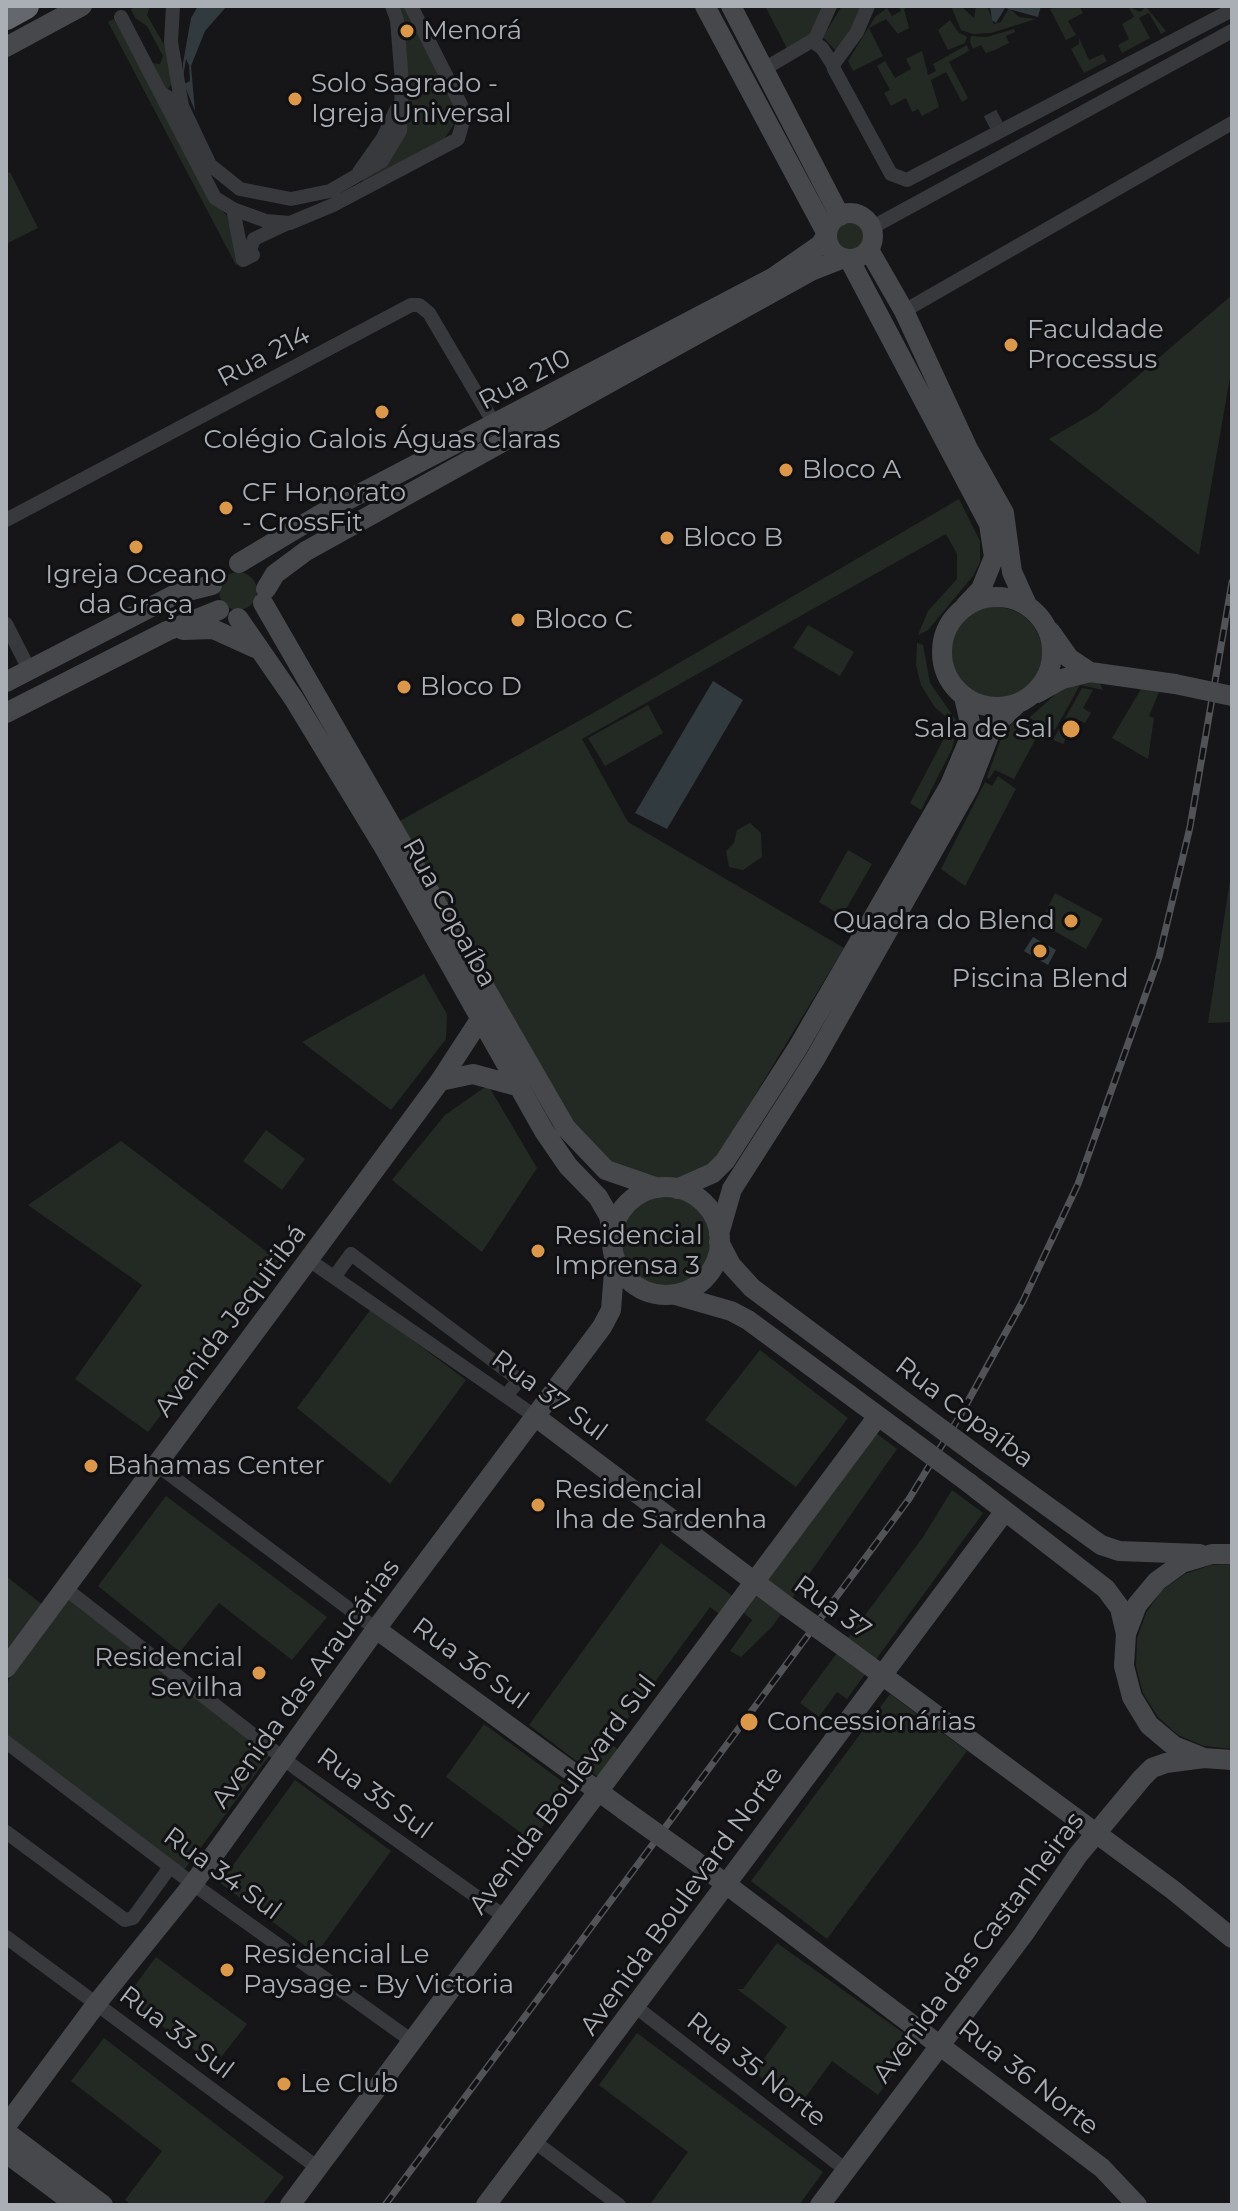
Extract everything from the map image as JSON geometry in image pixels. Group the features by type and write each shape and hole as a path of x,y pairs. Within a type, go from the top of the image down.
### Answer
{"highway":[{"path":"6,17 26,6"}],"main road":[{"path":"6,47 82,6"},
{"path":"705,6 827,234 831,249 846,258 983,494 994,557 981,589 949,625 942,649 947,675 964,697 971,727 969,740 950,785 806,1054 732,1189 716,1261 706,1277 692,1289 675,1295 656,1295 638,1288 624,1275 615,1259 612,1233 623,1208 633,1198 713,1173 806,1054 969,787 992,728 1043,683 1051,666 1053,647 1048,628"},
{"path":"731,6 840,216"},
{"path":"827,234 840,216"},
{"path":"840,216 861,216 871,228 869,250 904,311 961,454"},
{"name":"Rua 210","path":"239,563 264,545 774,277 804,260 827,234"},
{"path":"846,258 869,250"},
{"name":"Rua 210","path":"264,596 275,574 306,551 811,271 846,258"},
{"path":"983,494 1004,513 1012,572 1027,605 1069,658 1090,672"},
{"path":"280,631 277,590 306,551"},
{"path":"6,713 167,631 228,614 252,614 264,596 258,571 239,563 221,569 212,585 211,594 228,614"},
{"path":"6,682 176,594 212,585"},
{"name":"Rua Copaíba","path":"264,596 364,796 492,1001 566,1128 585,1152 606,1170 668,1188"},
{"path":"965,606 996,596 1027,605"},
{"name":"Rua Copaíba","path":"228,614 260,651 364,796"},
{"path":"167,631 213,629 260,651"},
{"path":"964,697 980,705 999,708 1024,700 1062,679 1090,672 1232,696"},
{"name":"Rua Copaíba","path":"392,843 480,1022 568,1166 598,1197 609,1216 612,1233"},
{"name":"Avenida Jequitibá","path":"6,1668 440,1081 492,1001"},
{"path":"440,1081 473,1074 517,1086"},
{"path":"668,1188 705,1205 719,1238"},
{"name":"Rua Copaíba","path":"719,1238 731,1265 752,1288 1101,1545 1119,1551 1222,1554"},
{"name":"Avenida das Araucárias","path":"6,2129 97,2003 193,1884 611,1310 615,1259"},
{"name":"Rua Copaíba","path":"675,1295 731,1311 748,1320 969,1483 1106,1589 1120,1608 1126,1634"},
{"name":"Avenida Boulevard Sul","path":"290,2205 878,1416"},
{"name":"Rua 37 Sul","path":"536,1417 753,1582"},
{"name":"Avenida Boulevard Norte","path":"486,2205 1005,1511"},
{"path":"1222,1554 1182,1563 1157,1581 1137,1605 1126,1634 1124,1666 1138,1707 1149,1725 1174,1746 1204,1758 1232,1760"},
{"name":"Rua 37","path":"753,1582 1096,1833 1232,1938"},
{"name":"Rua 36 Sul","path":"376,1629 694,1860"},
{"name":"Avenida das Castanheiras","path":"820,2205 1096,1833 1152,1768 1204,1758"},
{"name":"Rua 36 Norte","path":"694,1860 1102,2168 1137,2205"},
{"path":"6,2129 103,2205"},
{"path":"6,2153 76,2205"}],"street":[{"path":"173,6 171,42 182,106 210,165 240,189 268,197 311,197 330,191 373,168 393,147 404,107 397,20 392,6"},
{"path":"233,209 243,260 253,255 250,250 254,239 333,205 458,139 463,121 461,105 411,6"},
{"path":"816,36 830,6"},
{"path":"764,69 826,29 836,6"},
{"path":"833,65 857,32 868,6"},
{"path":"816,36 879,135 891,174 907,180 1012,120 1232,10"},
{"path":"121,17 215,198 233,209 266,221 290,223"},
{"path":"871,228 1232,31"},
{"path":"160,93 182,106"},
{"path":"904,311 1232,123"},
{"name":"Rua 214","path":"6,520 411,305 429,313 495,425"},
{"path":"6,624 29,669"},
{"path":"335,1276 351,1254 519,1380 506,1396"},
{"name":"Rua 37 Sul","path":"309,1260 536,1417"},
{"name":"Rua 36 Sul","path":"157,1465 376,1629"},
{"name":"Rua 35 Sul","path":"66,1589 284,1758 505,1917"},
{"name":"Rua 34 Sul","path":"6,1742 193,1884 412,2041"},
{"path":"6,1832 125,1920 133,1918 170,1867"},
{"name":"Rua 33 Sul","path":"6,1937 318,2168"},
{"name":"Rua 35 Norte","path":"636,2007 846,2170"},
{"path":"535,2142 619,2205"}],"shaded area":[{"path":"150,6 147,15 167,50 174,81 167,90 163,90 152,63 160,64 163,56 147,26 135,18 131,9"},
{"path":"198,6 227,6 205,31 191,66 195,111 184,84 190,81 189,65 186,59 183,78 183,63 191,18"},
{"path":"399,6 404,6 454,100 455,123 442,142 365,185 362,181 388,159 407,118 409,83"},
{"path":"765,6 827,6 819,28 790,54"},
{"path":"842,6 864,6 838,53 823,37"},
{"path":"899,6 911,6 904,9 909,28 898,34 886,19 869,28 883,56 853,71 848,61 875,17 887,8 892,16 901,11"},
{"path":"951,6 961,6 974,18 976,6 987,6 994,24 1001,22 1009,8 1019,17 1036,19 991,33 973,34 961,30"},
{"path":"990,6 1041,6 1038,17 1005,8 996,23 992,20"},
{"path":"1079,6 1083,13 1068,21 1076,35 1066,40 1050,9"},
{"path":"1128,6 1140,12 1146,7 1166,31 1161,34 1149,13 1139,18 1150,38 1122,53 1118,45 1129,39 1122,24 1134,17"},
{"path":"114,19 208,194 227,216 242,262 236,265 108,22"},
{"path":"950,20 958,32 967,37 965,43 948,50 938,30"},
{"path":"1014,29 1015,32 1006,36 1009,43 986,53 981,45 973,49 970,42 971,36 987,37"},
{"path":"1079,38 1089,60 1103,54 1107,61 1084,73 1071,49 1079,44"},
{"path":"967,45 969,51 949,62 968,98 962,102 946,72 931,80 939,107 922,116 918,109 912,112 906,98 891,106 884,93 890,90 877,66 885,61 895,78 911,69 906,59 922,51 928,75 936,71 933,64"},
{"path":"10,172 38,228 6,244 6,174"},
{"path":"849,220 861,225 866,237 861,249 849,254 837,249 832,237 837,225"},
{"path":"1232,295 1232,366 1199,555 1049,439 1097,411"},
{"path":"959,499 980,541 980,562 973,576 928,630 918,635 928,611 957,579 957,554 946,534 582,739 628,822 844,948 715,1161 694,1174 678,1179 652,1179 622,1170 596,1152 568,1120 398,822 602,708"},
{"path":"238,572 252,577 257,591 252,605 238,610 224,605 219,591 224,577"},
{"path":"996,607 1013,611 1028,621 1038,636 1042,653 1038,670 1028,685 1013,695 996,699 979,695 964,685 954,670 950,653 954,636 964,621 979,611"},
{"path":"808,625 854,652 840,676 793,648"},
{"path":"917,643 923,645 930,683 958,723 952,749 921,810 910,803 952,723 934,706 921,685 916,665"},
{"path":"713,681 743,700 667,829 635,813"},
{"path":"1070,681 1099,681 1103,690 1080,685 1055,730 1029,718"},
{"path":"1082,688 1093,690 1083,708 1091,713 1085,723 1076,719 1063,744 1053,740"},
{"path":"1141,689 1159,692 1149,716 1154,718 1148,759 1112,738"},
{"path":"648,705 663,733 605,766 588,738"},
{"path":"1021,719 1041,729 1014,779 995,770 989,779 987,777 1002,736 1013,722"},
{"path":"998,776 1016,789 965,886 941,869 985,782 992,786"},
{"path":"750,823 761,833 762,857 743,870 729,867 726,851 734,843 737,830"},
{"path":"848,850 872,864 842,916 819,902"},
{"path":"1232,867 1232,1022 1208,1023"},
{"name":"Quadra do Blend","path":"1055,893 1103,919 1086,949 1040,923"},
{"name":"Piscina Blend","path":"1033,937 1056,950 1048,965 1024,951"},
{"path":"424,974 447,1014 446,1039 391,1110 302,1042"},
{"path":"488,1085 537,1168 482,1252 392,1180 445,1115"},
{"path":"266,1130 305,1159 282,1190 243,1161"},
{"path":"121,1141 279,1261 148,1432 75,1379 142,1285 28,1205"},
{"path":"665,1193 684,1197 700,1207 710,1223 714,1242 710,1261 700,1277 684,1287 665,1291 646,1287 630,1277 620,1261 616,1242 620,1223 630,1207 646,1197"},
{"path":"371,1309 466,1380 390,1484 297,1408"},
{"path":"760,1350 848,1418 796,1487 705,1420"},
{"path":"876,1433 897,1449 772,1627 741,1657 730,1651 752,1620 744,1613"},
{"path":"952,1490 983,1513 847,1699 837,1692 819,1717 800,1703 923,1537"},
{"path":"166,1496 327,1617 292,1660 219,1603 180,1652 98,1586"},
{"path":"661,1543 734,1597 721,1615 710,1607 610,1743 620,1751 599,1778 529,1725"},
{"path":"1232,1564 1232,1749 1204,1746 1178,1735 1158,1717 1143,1693 1136,1666 1137,1639 1146,1613 1162,1590 1185,1574 1211,1565"},
{"path":"6,1576 44,1606 6,1657"},
{"path":"69,1599 272,1752 184,1870 6,1735 6,1684"},
{"path":"890,1694 967,1751 827,1939 751,1881"},
{"path":"484,1724 571,1788 532,1841 446,1777"},
{"path":"295,1780 391,1851 316,1954 220,1883"},
{"path":"777,1943 916,2042 878,2095 832,2061 799,2106 754,2072 787,2027 737,1989 743,1989"},
{"path":"156,1957 247,2024 215,2065 125,1999"},
{"path":"637,2033 823,2172 799,2205 651,2203 688,2152 599,2085"},
{"path":"104,2038 284,2177 262,2205 131,2205 125,2200 162,2151 71,2081"}],"tunnel":[{"path":"990,113 1001,134"}],"railway":[{"path":"385,2205 909,1499 961,1414 1023,1301 1078,1184 1159,957 1190,827 1232,582"}],"place":[{"name":"Menorá","path":"407,31"},
{"name":"Solo Sagrado - Igreja Universal","path":"295,99"},
{"name":"Faculdade Processus","path":"1011,345"},
{"name":"Colégio Galois Águas Claras","path":"382,412"},
{"name":"Bloco A","path":"786,470"},
{"name":"CF Honorato - CrossFit","path":"226,508"},
{"name":"Bloco B","path":"667,538"},
{"name":"Igreja Oceano da Graça","path":"136,547"},
{"name":"Bloco C","path":"518,620"},
{"name":"Bloco D","path":"404,687"},
{"name":"Sala de Sal","path":"1071,729"},
{"name":"Quadra do Blend","path":"1071,921"},
{"name":"Piscina Blend","path":"1040,951"},
{"name":"Residencial Imprensa 3","path":"538,1251"},
{"name":"Bahamas Center","path":"91,1466"},
{"name":"Residencial Iha de Sardenha","path":"538,1505"},
{"name":"Residencial Sevilha","path":"259,1673"},
{"name":"Concessionárias","path":"749,1722"},
{"name":"Residencial Le Paysage - By Victoria","path":"227,1970"},
{"name":"Le Club","path":"284,2084"}]}
